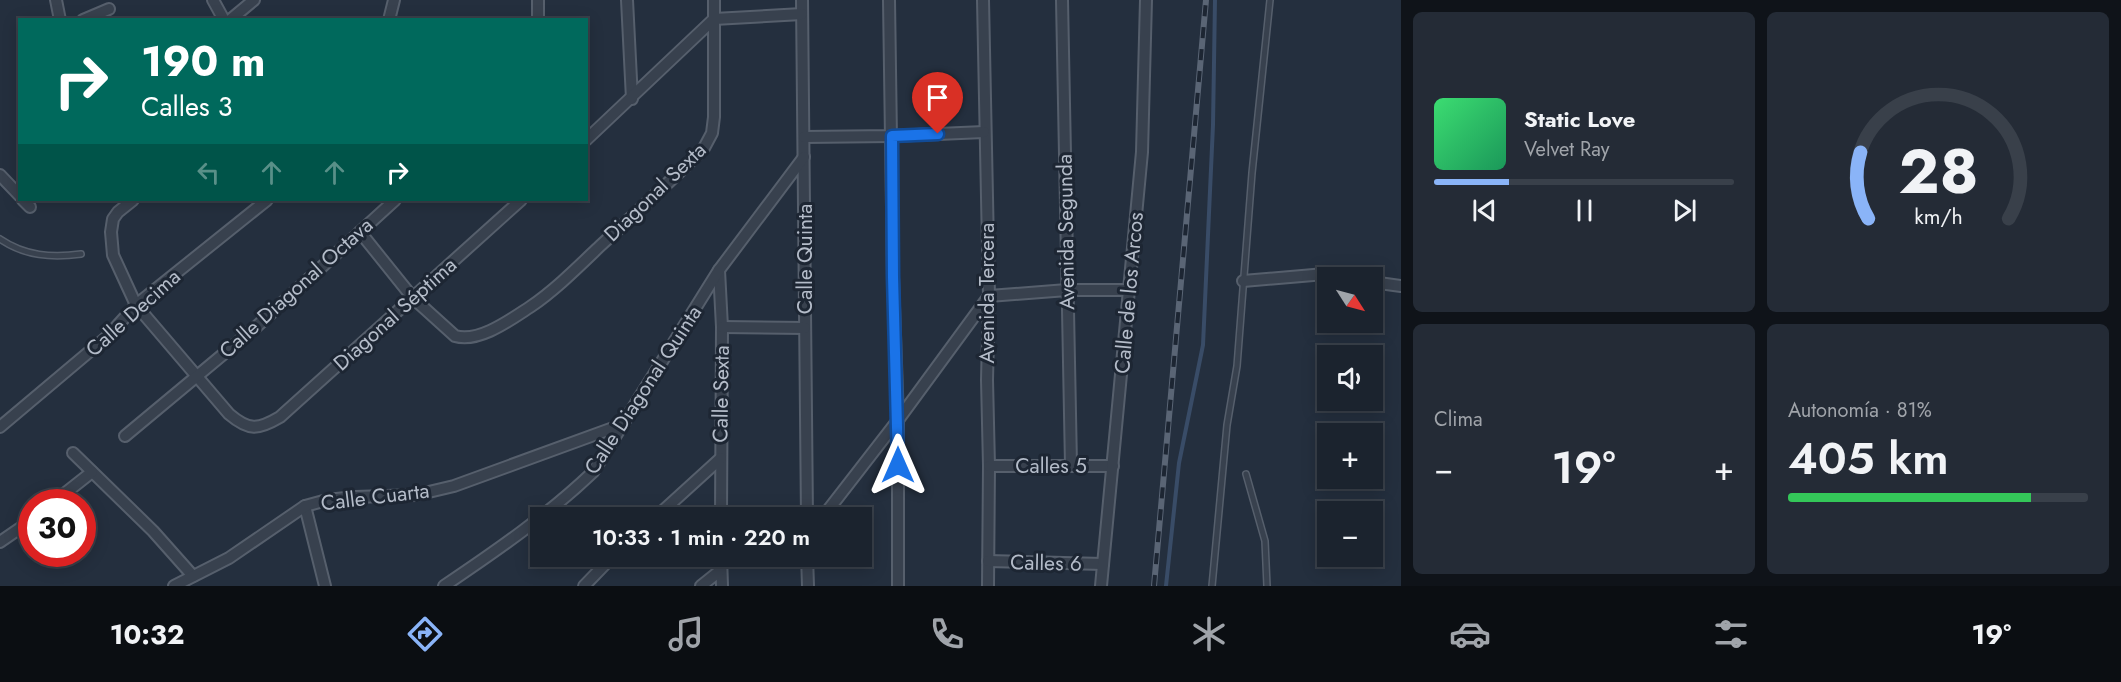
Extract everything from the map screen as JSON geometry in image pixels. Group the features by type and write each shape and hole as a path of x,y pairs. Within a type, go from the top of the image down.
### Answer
{"street":[{"path":"56,0 60,18"},
{"path":"213,0 223,18"},
{"path":"232,18 254,0"},
{"path":"390,18 394,0"},
{"path":"538,0 538,18"},
{"path":"627,0 632,99"},
{"name":"Diagonal Sexta","path":"412,298 455,336 470,337 490,330 531,306 564,279 704,148 712,134 714,117 714,0"},
{"name":"Calle Quinta","path":"802,0 807,507"},
{"path":"889,0 893,277 898,420 898,586"},
{"name":"Avenida Tercera","path":"983,0 989,296 988,586"},
{"name":"Avenida Segunda","path":"1062,0 1071,465"},
{"name":"Calle de los Arcos","path":"1101,586 1142,152 1146,0"},
{"path":"88,18 109,9"},
{"path":"588,138 714,19 802,14"},
{"path":"804,137 984,132"},
{"name":"Calle Diagonal Quinta","path":"556,507 593,472 719,270 804,157"},
{"path":"0,176 18,194"},
{"path":"132,201 113,219 111,232 113,255 136,305 197,376"},
{"name":"Calle Decima","path":"0,427 108,336 136,305 266,201"},
{"name":"Calle Diagonal Octava","path":"125,436 256,327 394,201"},
{"name":"Diagonal Séptima","path":"197,376 228,414 242,425 255,427 266,425 280,417 520,201"},
{"path":"360,232 412,298"},
{"name":"Calle Sexta","path":"719,270 722,327 721,507"},
{"path":"1244,281 1317,275"},
{"path":"1383,284 1401,286"},
{"path":"831,507 989,296 1067,290 1129,290"},
{"path":"722,327 805,328"},
{"name":"Calle Cuarta","path":"174,586 229,558 305,506 327,500 355,497 416,495 454,486 624,424"},
{"path":"73,453 153,531 193,576"},
{"path":"667,507 721,458"},
{"name":"Calles 5","path":"989,466 1113,466"},
{"path":"70,489 92,472"},
{"path":"305,506 325,586"},
{"name":"Calle Diagonal Quinta","path":"444,586 530,527"},
{"path":"0,542 18,531"},
{"name":"Calles 6","path":"988,561 1103,564"},
{"path":"807,567 808,586"},
{"path":"584,586 600,568"},
{"path":"700,586 721,570"},
{"path":"721,570 722,586"}],"lane":[{"path":"1212,586 1227,425 1237,366 1252,173 1270,0"},
{"path":"0,239 29,254 51,254 60,257 81,255"},
{"path":"1246,474 1265,541 1267,586"}],"waterway":[{"path":"1166,586 1179,463 1203,345 1213,125 1215,0"}],"railway":[{"path":"1154,586 1206,0"}],"route":[{"path":"898,465 892,136 938,134"}]}
